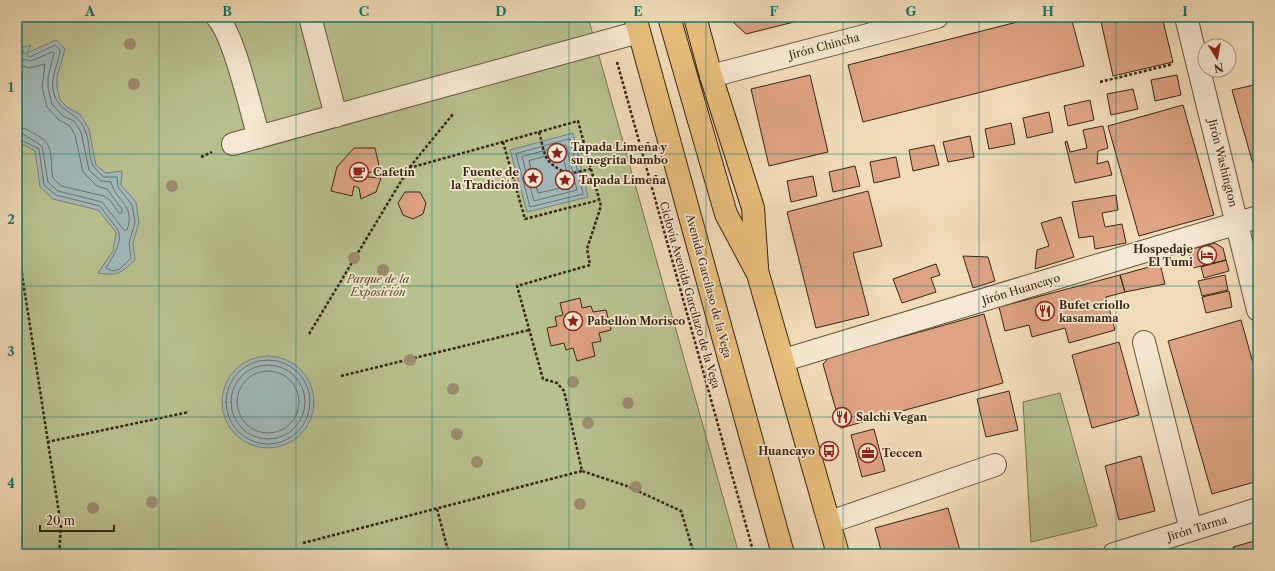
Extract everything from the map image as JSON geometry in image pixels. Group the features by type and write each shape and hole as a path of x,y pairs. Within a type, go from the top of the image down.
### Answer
{"main road":[{"path":"669,17 726,214 758,274 784,360 838,554"},
{"path":"695,17 711,76 753,208 758,274"},
{"name":"Avenida Garcilaso de la Vega","path":"637,24 783,554"}],"street":[{"path":"218,17 224,24 231,44 259,137"},
{"path":"310,17 336,116"},
{"name":"Jirón Chincha","path":"711,76 937,17"},
{"name":"Jirón Washington","path":"1186,17 1196,58 1248,220 1258,310"},
{"path":"233,144 611,40 637,24"},
{"name":"Jirón Huancayo","path":"784,360 1248,220"},
{"path":"1144,342 1191,530"},
{"path":"830,522 996,465"},
{"name":"Jirón Tarma","path":"1114,554 1258,509"}],"path":[{"name":"Ciclovía Avenida Garcilazo de la Vega","path":"611,40 754,554"},
{"path":"1100,82 1196,58"},
{"path":"309,334 409,168 453,114"},
{"path":"409,168 578,121 601,206 587,249 590,265 517,286 543,379 557,383 564,391 582,471"},
{"path":"539,132 545,158 549,163 568,174 591,169"},
{"path":"503,142 525,219 599,200"},
{"path":"21,268 61,526 59,554"},
{"path":"341,376 529,330"},
{"path":"47,442 189,412"},
{"path":"303,543 582,471 627,486 681,511 694,554"},
{"path":"437,509 449,554"}],"green space":[{"name":"Parque de la Exposición","path":"17,17 588,17 739,554 17,554"},
{"path":"1060,393 1097,526 1031,542 1023,402"}],"water":[{"path":"56,40 65,49 57,77 57,87 60,100 68,108 80,114 89,129 96,165 106,173 122,171 121,185 136,202 139,222 133,243 135,260 122,271 115,274 98,273 113,251 116,232 98,210 53,199 40,187 35,151 17,141 17,49 31,45 27,53"},
{"path":"573,133 588,197 527,212 510,150"},
{"path":"268,356 285,360 300,370 310,385 314,402 310,419 300,434 285,444 268,448 251,444 236,434 226,419 222,402 226,385 236,370 251,360"}],"building":[{"path":"733,17 814,17 746,34 734,23"},
{"path":"1037,17 1071,17 1084,66 863,122 848,65"},
{"path":"1100,17 1162,17 1173,62 1113,76"},
{"path":"810,75 828,152 769,166 751,89"},
{"path":"1177,75 1181,95 1155,101 1151,80"},
{"path":"1258,84 1258,170 1255,171 1232,90"},
{"path":"1133,89 1138,109 1111,115 1107,94"},
{"path":"1090,100 1094,120 1068,126 1064,106"},
{"path":"1183,105 1214,215 1139,236 1108,126"},
{"path":"1049,112 1053,132 1027,138 1023,118"},
{"path":"1011,123 1015,144 989,149 985,129"},
{"path":"1103,126 1108,148 1098,151 1097,164 1108,161 1112,175 1075,183 1065,142 1067,141 1070,152 1087,148 1083,130"},
{"path":"970,136 974,157 948,162 943,142"},
{"path":"934,145 939,165 913,171 909,150"},
{"path":"354,148 375,148 380,170 367,173 368,177 381,178 376,192 361,199 359,188 354,186 352,196 331,191 337,167"},
{"path":"896,157 900,177 874,183 870,162"},
{"path":"855,166 860,186 833,192 829,172"},
{"path":"1258,170 1258,184 1255,171"},
{"path":"813,176 817,196 791,202 787,181"},
{"path":"868,191 882,246 853,253 869,315 816,328 787,212"},
{"path":"405,192 420,192 426,203 423,214 413,219 403,215 398,203"},
{"path":"1116,195 1118,210 1102,213 1105,227 1122,224 1126,243 1095,249 1093,236 1079,238 1072,202"},
{"path":"1061,217 1074,257 1035,269 1037,250 1049,246 1041,223"},
{"name":"Hospedaje El Tumi","path":"1215,243 1223,248 1226,260 1193,268 1188,250"},
{"path":"963,256 988,257 995,281 973,288"},
{"path":"1226,260 1229,271 1204,278 1201,267"},
{"path":"936,264 940,275 931,278 936,292 902,303 893,279"},
{"path":"1160,264 1165,284 1125,292 1120,275"},
{"path":"1120,275 1125,292 1106,297 1115,330 1069,343 1065,328 1032,337 1029,325 1005,331 999,307"},
{"path":"1225,275 1228,290 1202,296 1198,281"},
{"path":"1229,291 1232,307 1206,313 1202,297"},
{"path":"580,298 582,308 591,306 593,312 606,310 611,330 599,333 601,341 592,343 595,356 577,361 573,348 566,350 564,343 551,346 547,328 557,326 555,317 563,315 560,303"},
{"path":"984,314 1003,383 841,428 823,364 830,357"},
{"path":"1241,320 1258,381 1258,481 1212,494 1168,341"},
{"path":"1119,342 1139,415 1092,428 1072,355"},
{"path":"1009,391 1018,430 986,437 977,399"},
{"name":"Teccen","path":"874,429 885,471 862,477 851,435"},
{"path":"1141,456 1155,511 1119,520 1105,466"},
{"path":"948,508 961,554 882,554 875,528"},
{"path":"1258,540 1258,554 1235,554 1233,547"}],"place":[{"name":"Tapada Limeña y su negrita bambo","path":"557,153"},
{"name":"Cafetín","path":"359,172"},
{"name":"Fuente de la Tradición","path":"533,178"},
{"name":"Tapada Limeña","path":"565,180"},
{"name":"Hospedaje El Tumi","path":"1207,255"},
{"name":"Bufet criollo kasamama","path":"1045,311"},
{"name":"Pabellón Morisco","path":"573,321"},
{"name":"Salchi Vegan","path":"842,417"},
{"name":"Huancayo","path":"829,451"},
{"name":"Teccen","path":"868,453"}]}
